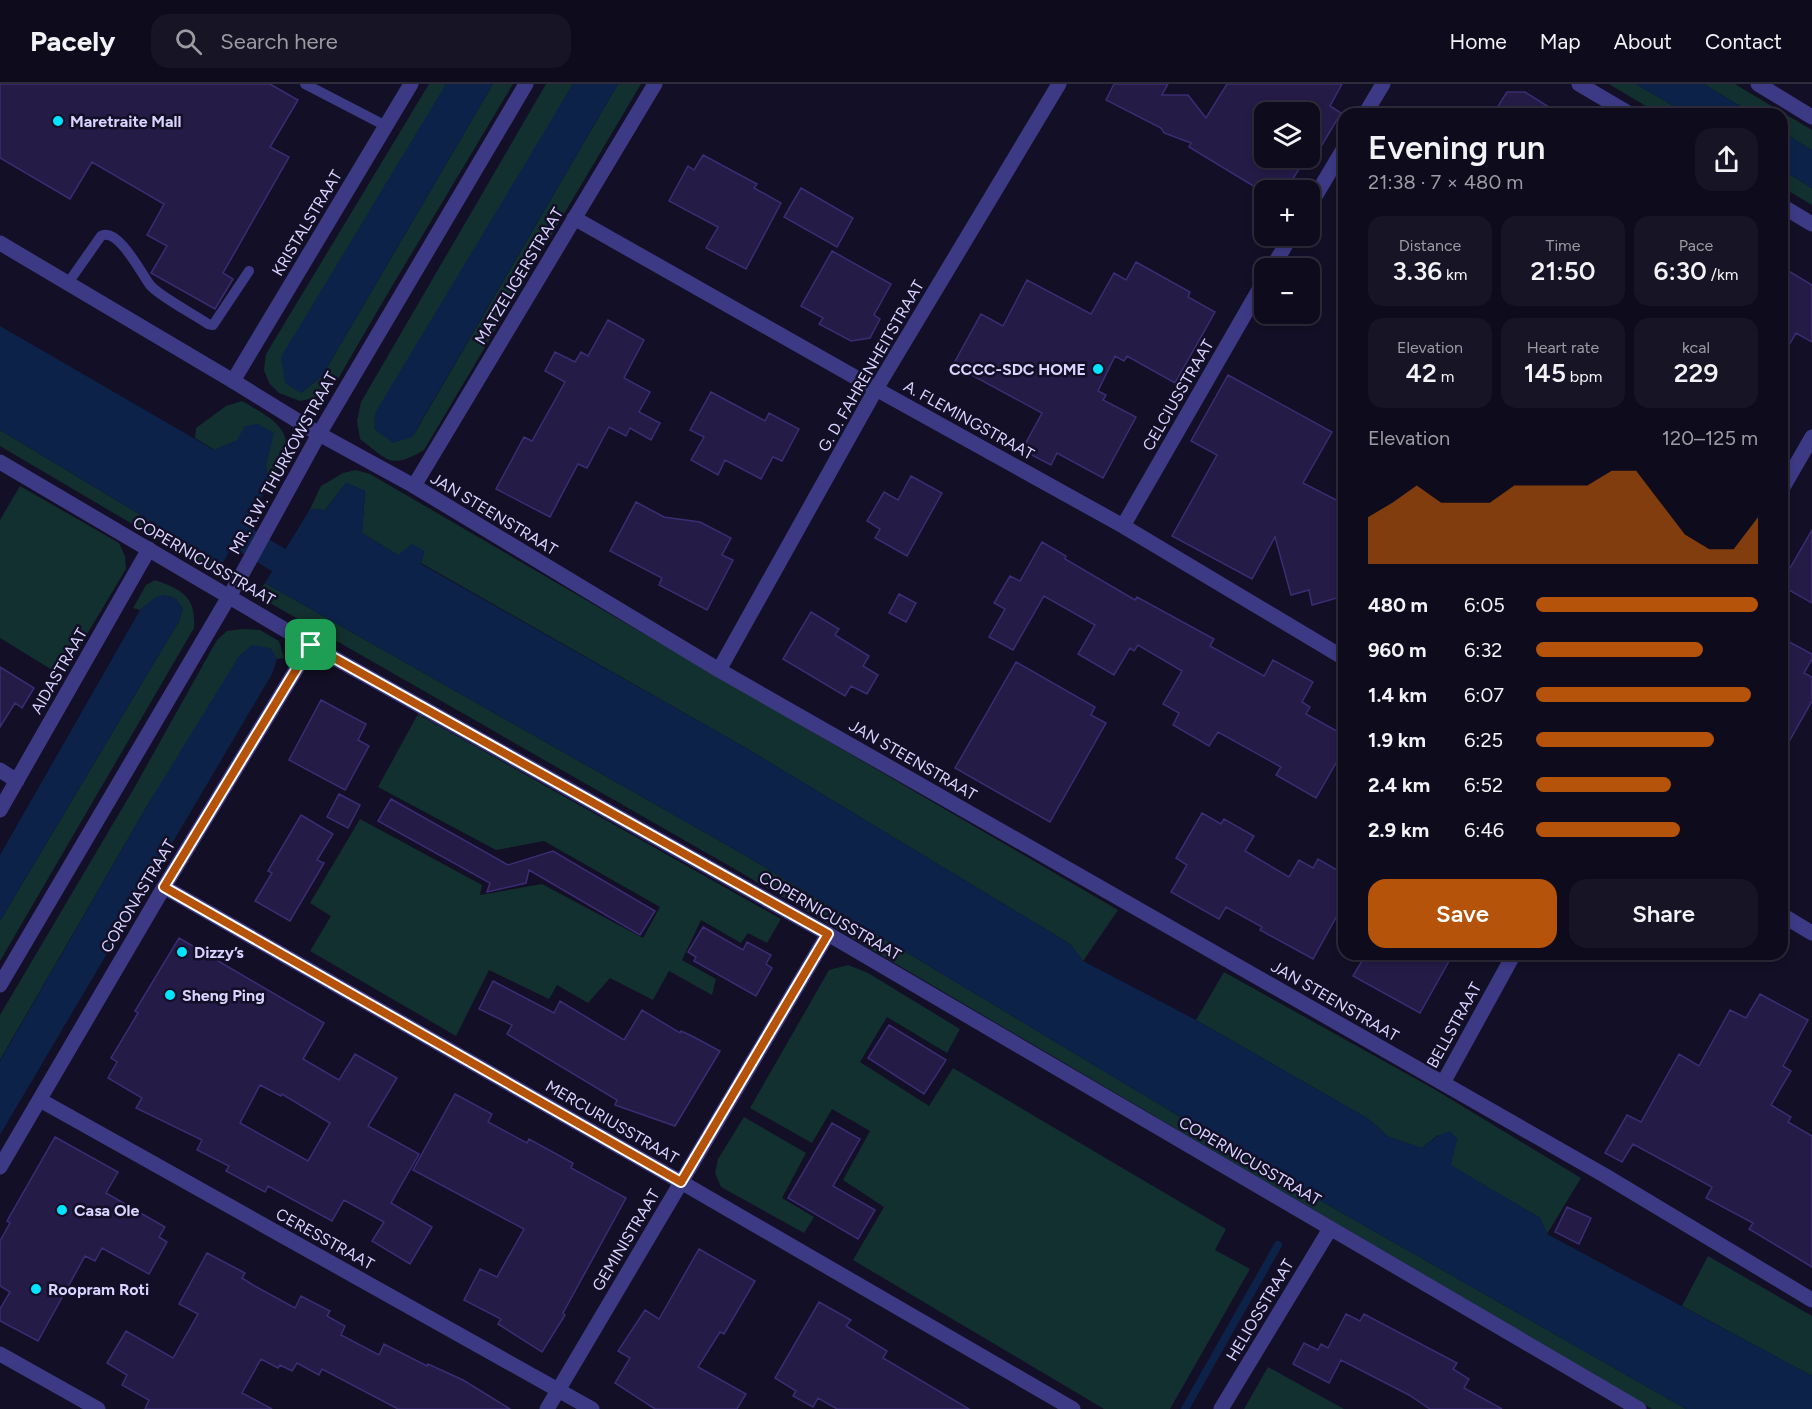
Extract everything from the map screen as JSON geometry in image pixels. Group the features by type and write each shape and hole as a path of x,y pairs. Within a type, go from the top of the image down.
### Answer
{"street":[{"name":"KRISTALSTRAAT","path":"233,381 411,84"},
{"name":"MR. R.W. THURKOWSTRAAT","path":"0,985 237,583 319,434 526,84"},
{"name":"MATZELIGERSTRAAT","path":"414,486 655,84"},
{"name":"G. D. FAHRENHEITSTRAAT","path":"719,670 876,389 1059,84"},
{"path":"1369,108 1383,84"},
{"path":"1579,84 1619,108"},
{"path":"1758,84 1812,117"},
{"path":"1320,188 1338,158"},
{"path":"1788,210 1812,224"},
{"name":"A. FLEMINGSTRAAT","path":"574,218 1123,526 1338,654"},
{"name":"JAN STEENSTRAAT","path":"0,243 319,434 414,486 719,670 1604,1175 1812,1300"},
{"name":"CELCIUSSTRAAT","path":"1123,526 1254,298"},
{"path":"1788,479 1812,437"},
{"name":"COPERNICUSSTRAAT","path":"0,462 311,645 828,934 1639,1409"},
{"name":"AIDASTRAAT","path":"0,810 149,549"},
{"name":"CORONASTRAAT","path":"0,1167 164,887 311,645"},
{"path":"0,770 18,781"},
{"name":"MERCURIUSSTRAAT","path":"164,887 1073,1409"},
{"path":"1788,919 1812,933"},
{"name":"GEMINISTRAAT","path":"547,1409 828,934"},
{"name":"BELLSTRAAT","path":"1443,1083 1511,960"},
{"name":"CERESSTRAAT","path":"40,1100 592,1409"},
{"name":"HELIOSSTRAAT","path":"1221,1409 1330,1229"},
{"path":"0,1354 98,1409"}],"lane":[{"path":"305,84 386,126"},
{"path":"68,284 101,236 111,235 129,253 152,287 213,325 249,271"}],"green space":[{"path":"429,84 446,84 301,393 322,376 493,84 513,84 335,384 319,397 300,401 279,393 269,383 264,370 266,354"},
{"path":"546,84 573,84 503,203 413,436 618,84 641,84 424,450 404,460 390,460 360,439 357,421 361,402"},
{"path":"1609,84 1636,84 1677,108 1649,108"},
{"path":"1704,84 1735,84 1775,108 1743,108"},
{"path":"1788,116 1812,130 1812,150 1788,136"},
{"path":"1788,174 1812,188 1812,205 1788,191"},
{"path":"242,401 273,420 279,426 286,442 285,455 269,485 266,466 238,440 215,450 195,438 196,428 226,406"},
{"path":"0,430 222,564 217,574 0,446"},
{"path":"356,470 370,474 1118,910 1083,961 1070,944 746,748 421,563 424,551 398,555 362,533 365,491 346,483 325,510 310,509 321,486 343,473"},
{"path":"20,486 119,543 125,556 126,569 62,676 0,638 0,520"},
{"path":"155,580 173,587 186,596 193,609 194,628 0,961 0,921 179,621 183,609 178,602 167,596 157,598 140,610 133,608 146,585"},
{"path":"265,583 741,853 1307,1193 1686,1409 1652,1409 733,868 256,595"},
{"path":"260,630 279,641 284,658 277,659 270,648 151,799 0,1060 0,1015 133,790 217,640 227,631"},
{"path":"418,714 781,919 767,943 748,933 741,943 701,920 682,960 716,979 712,995 669,971 653,1000 610,978 588,1003 557,985 549,999 489,970 456,1036 310,951 331,916 310,903 360,819 482,885 480,895 542,884 643,938 660,907 544,841 496,850 378,787"},
{"path":"848,965 868,973 960,1029 947,1053 887,1017 860,1062 929,1106 953,1068 1226,1229 1215,1250 1250,1269 1170,1409 1104,1409 853,1260 884,1207 843,1180 870,1131 832,1109 812,1143 750,1108 829,970"},
{"path":"1224,972 1434,1089 1581,1178 1547,1234 1540,1218 1450,1165 1457,1139 1438,1135 1422,1148 1389,1137 1367,1118 1196,1020"},
{"path":"744,1117 806,1153 782,1198 814,1217 804,1233 721,1187 715,1173 718,1159"},
{"path":"1708,1256 1812,1316 1812,1376 1682,1306"},
{"path":"1268,1367 1344,1409 1244,1409"}],"water":[{"path":"446,84 493,84 322,376 301,393 285,383 281,357"},
{"path":"573,84 618,84 412,437 393,443 374,429 375,413"},
{"path":"1636,84 1704,84 1743,108 1677,108"},
{"path":"1788,136 1812,150 1812,188 1788,174"},
{"path":"0,326 214,450 237,440 245,426 258,424 274,433 266,466 269,485 222,564 0,430"},
{"path":"346,483 365,491 362,533 398,555 412,544 424,551 421,564 746,748 1070,944 1083,961 1196,1020 1367,1118 1389,1137 1422,1148 1439,1135 1450,1131 1457,1139 1451,1165 1540,1218 1547,1234 1812,1376 1812,1409 1686,1409 1307,1193 741,853 265,583 310,509 325,510"},
{"path":"164,595 177,599 183,609 179,621 0,921 0,855 140,610 156,597"},
{"path":"252,645 270,648 277,659 272,674 0,1135 0,1061 151,799 239,656"}],"building":[{"path":"0,84 270,84 298,100 270,147 289,157 223,273 233,279 215,309 151,273 167,246 147,235 164,204 92,162 70,199 0,158"},
{"path":"1114,84 1168,84 1162,95 1188,95 1206,118 1227,84 1342,84 1330,106 1338,111 1338,118 1320,148 1320,102 1254,102 1254,168 1300,168 1292,180 1254,180 1254,186 1189,147 1191,143 1164,133 1161,128 1106,100"},
{"path":"1507,92 1525,92 1550,108 1497,108"},
{"path":"703,155 757,184 754,188 781,203 746,269 706,248 718,227 669,201 688,166 694,170"},
{"path":"801,188 853,218 837,247 784,217"},
{"path":"832,251 891,284 874,315 880,319 870,338 851,341 819,324 823,318 801,306"},
{"path":"1136,262 1190,292 1188,297 1215,312 1175,383 1127,356 1124,361 1115,356 1098,391 1106,395 1103,400 1136,417 1103,478 1057,453 1051,465 1022,450 1042,413 953,365 981,314 1003,326 1027,280 1091,314 1114,273 1126,280"},
{"path":"1788,271 1812,285 1812,342 1796,333 1788,347"},
{"path":"608,320 644,340 624,378 650,392 639,412 660,423 651,440 630,428 626,436 609,427 587,468 578,464 550,517 496,489 524,437 532,441 565,382 545,371 555,352 575,362 581,352 588,356"},
{"path":"1228,375 1332,432 1303,483 1338,501 1338,598 1312,605 1309,590 1291,595 1275,537 1252,579 1172,536 1217,455 1191,441"},
{"path":"711,392 765,421 769,413 799,429 782,461 773,457 761,479 725,460 718,475 691,460 704,437 690,430"},
{"path":"911,476 942,493 907,556 875,538 880,529 867,521 884,492 898,500"},
{"path":"636,502 664,517 700,522 731,538 722,555 733,560 707,610 659,585 662,578 610,551"},
{"path":"1812,530 1812,603 1788,589 1788,572"},
{"path":"1042,542 1066,556 1065,559 1135,600 1137,597 1214,639 1210,646 1264,676 1273,660 1313,682 1302,702 1310,707 1306,714 1338,732 1338,760 1316,798 1276,775 1281,767 1218,732 1209,746 1173,725 1179,713 1163,704 1182,671 1138,645 1134,651 1130,648 1114,675 1078,654 1095,625 1044,596 1013,650 989,637 1005,609 994,603 1010,576 1020,581"},
{"path":"899,594 916,603 906,622 889,613"},
{"path":"811,612 839,629 835,635 869,656 863,666 878,675 867,694 851,686 845,696 783,659"},
{"path":"1788,641 1812,654 1812,659 1804,673 1812,677 1812,701 1788,743"},
{"path":"1016,662 1095,707 1091,715 1106,723 1050,822 955,768"},
{"path":"0,667 34,688 22,708 15,703 0,727"},
{"path":"321,700 366,724 358,740 369,746 345,790 289,760"},
{"path":"339,794 360,805 348,828 327,817"},
{"path":"391,799 508,865 553,851 655,911 640,935 529,870 526,883 487,892 490,883 378,821"},
{"path":"1202,813 1221,824 1224,819 1254,836 1245,851 1289,877 1299,860 1313,868 1318,859 1338,871 1338,914 1313,959 1260,930 1262,927 1226,907 1219,919 1171,892 1187,865 1176,858"},
{"path":"301,815 333,834 317,860 324,863 290,921 255,901 272,873 268,871"},
{"path":"703,927 743,950 747,942 771,955 766,964 772,968 756,996 694,961 696,957 688,952"},
{"path":"179,938 324,1023 303,1059 339,1080 355,1054 397,1078 368,1126 419,1154 391,1203 432,1227 410,1264 372,1241 384,1222 344,1200 332,1221 268,1186 265,1192 226,1171 229,1166 197,1150 202,1140 136,1108 142,1098 108,1078 117,1062 111,1058 138,1013 135,1011","holes":["260,1085 281,1096 282,1094 330,1123 308,1161 240,1123"]},
{"path":"1362,960 1450,960 1420,1013 1353,976"},
{"path":"493,981 554,1013 560,1001 624,1040 642,1010 680,1033 681,1031 720,1051 675,1126 615,1105 617,1100 507,1034 512,1025 479,1009"},
{"path":"1760,994 1808,1020 1783,1066 1791,1071 1771,1105 1791,1117 1788,1122 1812,1136 1812,1267 1749,1229 1753,1223 1706,1198 1712,1187 1633,1144 1622,1162 1605,1153 1627,1115 1641,1122 1679,1054 1699,1066 1730,1010 1746,1018"},
{"path":"889,1025 946,1060 924,1094 868,1058"},
{"path":"455,1094 492,1114 488,1122 527,1143 529,1139 573,1163 571,1168 626,1198 563,1313 565,1315 542,1352 498,1324 501,1319 464,1300 480,1269 497,1277 524,1229 413,1170"},
{"path":"832,1123 860,1139 833,1186 875,1210 858,1239 788,1198"},
{"path":"55,1137 118,1172 106,1193 165,1227 159,1237 167,1242 149,1274 102,1248 95,1261 85,1256 38,1341 0,1321 0,1309 10,1292 0,1286 0,1241 10,1223 7,1221"},
{"path":"1567,1207 1591,1218 1579,1244 1555,1232"},
{"path":"699,1249 755,1281 724,1334 720,1332 698,1367 746,1394 737,1409 655,1409 615,1383 630,1358 618,1351 645,1310 659,1319"},
{"path":"207,1253 245,1273 242,1278 295,1308 301,1296 330,1311 327,1316 345,1326 341,1335 379,1355 384,1344 427,1366 428,1364 463,1380 510,1409 398,1409 322,1369 319,1375 297,1363 292,1371 280,1365 278,1368 261,1359 242,1393 272,1409 145,1409 149,1400 122,1385 127,1375 107,1363 126,1331 173,1358 198,1314 179,1304"},
{"path":"819,1302 851,1320 846,1326 887,1351 883,1358 969,1409 837,1409 818,1398 813,1407 793,1396 796,1391 775,1378"},
{"path":"1346,1314 1360,1321 1364,1314 1457,1363 1453,1369 1469,1379 1464,1388 1502,1409 1430,1409 1409,1395 1341,1360 1329,1383 1293,1364 1304,1343 1318,1350 1321,1344 1328,1348"}],"waterway":[{"path":"211,519 308,578"},
{"path":"1185,1409 1278,1245"}],"place":[{"name":"Maretraite Mall","path":"58,121"},
{"name":"CCCC-SDC HOME","path":"1098,369"},
{"name":"Dizzy’s","path":"182,952"},
{"name":"Sheng Ping","path":"170,995"},
{"name":"Casa Ole","path":"62,1210"},
{"name":"Roopram Roti","path":"36,1289"}],"route":[{"path":"311,645 828,934 681,1182 164,887 311,645"}]}
